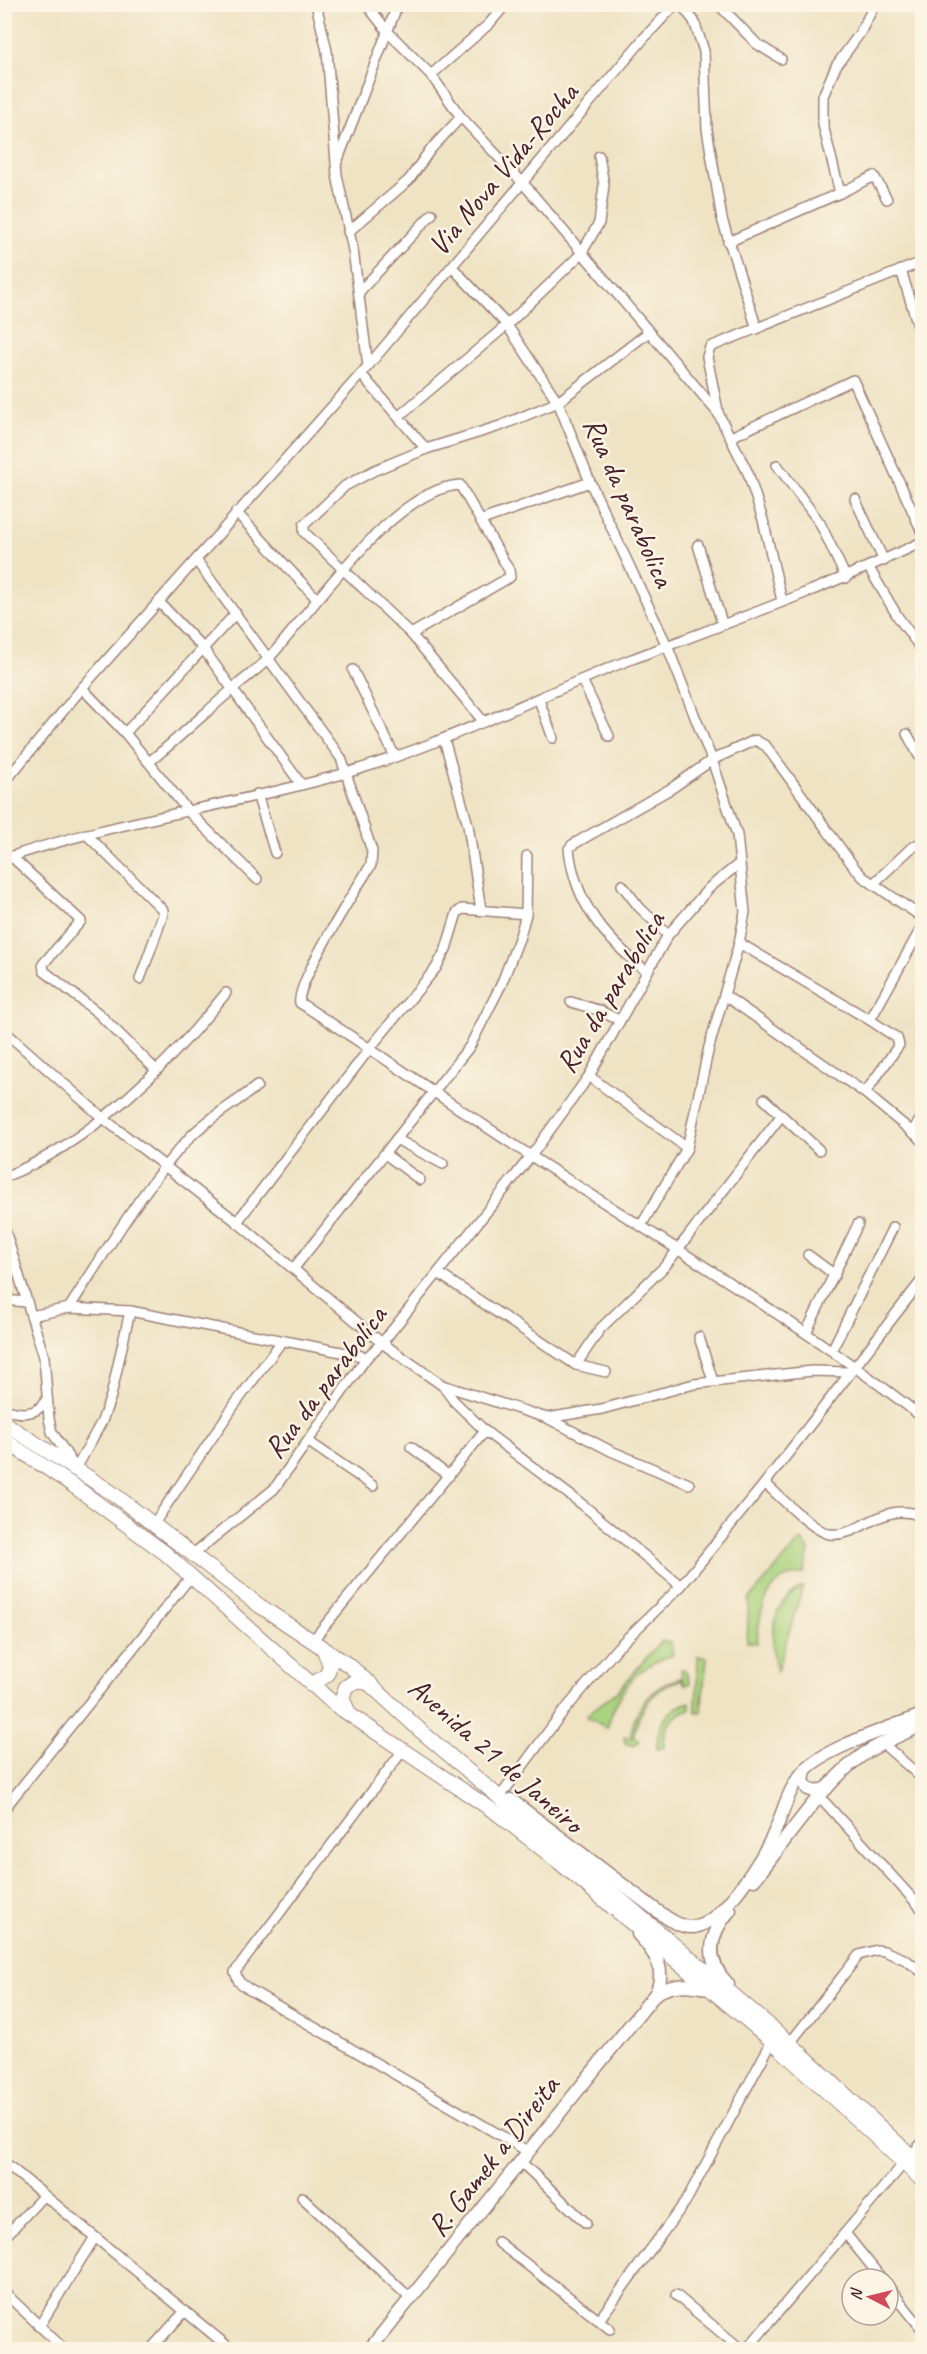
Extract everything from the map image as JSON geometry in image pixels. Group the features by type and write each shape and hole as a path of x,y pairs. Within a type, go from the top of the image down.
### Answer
{"main road":[{"name":"Avenida 21 de Janeiro","path":"4,1423 76,1469 260,1606 317,1643 372,1684 422,1732 790,2043 908,2159 922,2180"},
{"name":"Avenida 21 de Janeiro","path":"4,1440 139,1532 192,1575 311,1685 498,1814 618,1911 676,1963 712,1990 908,2159 922,2166"},
{"path":"311,1685 322,1680 329,1671 329,1659 317,1643"},
{"path":"350,1714 342,1698 346,1687 355,1681 372,1684"},
{"path":"471,1773 656,1910 674,1922 693,1927 718,1914 761,1857 776,1830 794,1785 806,1770 840,1749 922,1715"},
{"path":"755,2013 720,1976 712,1960 713,1936 736,1902 823,1792 850,1764 882,1743 922,1725"},
{"path":"806,1770 803,1778 808,1789 823,1792"},
{"path":"618,1911 652,1951 660,1965 660,1983 656,1993"},
{"path":"656,1993 676,1985 689,1984 712,1990"},
{"name":"R. Gamek a Direita","path":"369,2349 656,1993"}],"street":[{"path":"316,4 327,51 336,164 359,292 365,370 426,449"},
{"path":"366,4 388,32 431,75 461,117 523,183 718,413 748,473 764,520 782,601"},
{"path":"336,164 398,4"},
{"path":"431,75 489,24 506,4"},
{"name":"Via Nova Vida-Rocha","path":"4,783 82,688 236,512 365,370 644,38 676,4"},
{"path":"681,4 694,21 704,51 707,129 728,242 757,329"},
{"path":"718,4 757,44 781,59"},
{"path":"840,193 823,125 823,96 836,66 860,33 875,4"},
{"path":"348,232 409,180 430,150 461,117"},
{"path":"399,416 507,325 581,254 599,223 604,185 599,156"},
{"path":"728,242 874,176 887,199"},
{"path":"359,292 432,214"},
{"path":"718,413 707,352 710,347 922,262"},
{"name":"Rua da parabolica","path":"193,1554 274,1489 367,1357 382,1343 531,1156 590,1076 646,971 668,935 709,888 740,863 736,835 712,760 668,648 590,482 558,402 507,325 452,267"},
{"path":"901,270 922,339"},
{"path":"483,721 411,634 304,532 304,525 345,486 375,470 426,449 500,426 558,402 649,332"},
{"path":"731,437 853,380 922,532"},
{"path":"777,465 820,523 846,578"},
{"path":"482,520 590,482"},
{"path":"149,762 269,658 344,568 394,520 431,493 460,485 482,520 509,570 510,577 411,634"},
{"path":"855,499 884,561"},
{"path":"236,512 317,599"},
{"path":"8,858 86,834 347,773 444,739 483,721 583,682 632,659 668,648 722,623 846,578 922,542"},
{"path":"698,545 722,623"},
{"path":"195,560 336,751 347,773 372,850 371,865 325,943 298,998 300,1003 531,1156 642,1224 676,1250 832,1350 852,1368 922,1417"},
{"path":"869,568 898,617 922,650"},
{"path":"159,602 202,647 234,688 301,784"},
{"path":"124,733 236,613"},
{"path":"353,670 394,755"},
{"path":"583,682 609,736"},
{"path":"82,688 149,762 188,811 257,879"},
{"path":"539,700 553,738"},
{"path":"907,734 922,761"},
{"path":"444,739 468,825 481,910"},
{"path":"646,971 610,940 593,919 576,877 569,849 572,845 672,788 712,760 733,748 755,740 760,741 854,867 873,884 922,917"},
{"path":"257,794 275,853"},
{"path":"86,834 163,910 140,979"},
{"path":"873,884 910,849 922,842"},
{"path":"294,1268 361,1180 385,1154 470,1046 513,957 526,914 527,856"},
{"path":"8,858 81,921 60,948 43,963 44,971 98,1012 156,1070"},
{"path":"642,1224 687,1148 709,1047 739,943 745,912 740,863"},
{"path":"622,885 639,907 668,935"},
{"path":"237,1222 370,1048 436,968 446,950 457,913 462,909 526,914"},
{"path":"870,1020 922,927"},
{"path":"739,943 897,1038 899,1045 865,1094"},
{"path":"4,1177 46,1155 104,1119 197,1029 226,993"},
{"path":"724,995 865,1094 922,1140"},
{"path":"571,1002 598,1010 619,1020"},
{"path":"4,1031 104,1119 237,1222 382,1343 442,1385 547,1418 611,1451 689,1484"},
{"path":"590,1076 687,1148"},
{"path":"69,1308 111,1243 166,1166 198,1130 257,1086"},
{"path":"764,1099 819,1150"},
{"path":"576,1365 600,1329 651,1282 781,1116"},
{"path":"912,1132 922,1117"},
{"path":"396,1139 443,1164"},
{"path":"385,1154 420,1180"},
{"path":"806,1333 858,1224"},
{"path":"4,1227 44,1357 52,1432 76,1469 102,1420 111,1396 130,1311"},
{"path":"832,1350 893,1227"},
{"path":"808,1255 835,1275"},
{"path":"438,1273 576,1365 606,1372"},
{"path":"502,1794 559,1718 611,1656 681,1586 765,1483 922,1280"},
{"path":"4,1300 26,1302"},
{"path":"31,1316 69,1308 130,1311 367,1357"},
{"path":"699,1337 713,1381"},
{"path":"153,1525 233,1407 282,1341"},
{"path":"547,1418 602,1409 713,1381 852,1368"},
{"path":"442,1385 454,1401 485,1431 583,1505 681,1586"},
{"path":"4,1409 18,1413 33,1413 41,1408 48,1397"},
{"path":"317,1643 485,1431"},
{"path":"309,1442 373,1486"},
{"path":"411,1447 449,1476"},
{"path":"765,1483 816,1527 830,1534 839,1534 884,1514 902,1512 922,1516"},
{"path":"4,1809 192,1575"},
{"path":"882,1743 922,1778"},
{"path":"404,1749 236,1972 239,1982 280,2009 529,2152"},
{"path":"823,1792 922,1909"},
{"path":"790,2043 859,1955 877,1950 884,1951 906,1960 922,1972"},
{"path":"599,2320 686,2201 772,2041"},
{"path":"676,2295 744,2349 922,2143"},
{"path":"4,2162 232,2349"},
{"path":"520,2162 586,2223"},
{"path":"4,2238 44,2195"},
{"path":"302,2197 411,2299"},
{"path":"845,2233 872,2267"},
{"path":"40,2325 95,2237"},
{"path":"498,2242 610,2329"},
{"path":"5,2293 65,2349"},
{"path":"900,2301 922,2329"},
{"path":"150,2349 186,2311"}],"green space":[{"path":"801,1540 809,1550 804,1573 784,1578 770,1592 763,1608 757,1643 747,1642 749,1599"},
{"path":"803,1587 777,1671 773,1635 778,1611 792,1593"},
{"path":"661,1641 671,1642 673,1655 638,1673 616,1703 607,1728 587,1717 618,1691"},
{"path":"698,1656 707,1658 701,1712 696,1712"},
{"path":"685,1669 690,1683 685,1685 682,1679 655,1694 643,1709 636,1727 633,1738 639,1739 639,1742 634,1746 625,1743 624,1737 630,1738 636,1716 646,1699 662,1686 682,1677 681,1670"},
{"path":"690,1702 690,1709 674,1718 667,1728 664,1747 657,1749 658,1733 664,1719 675,1709"}]}
